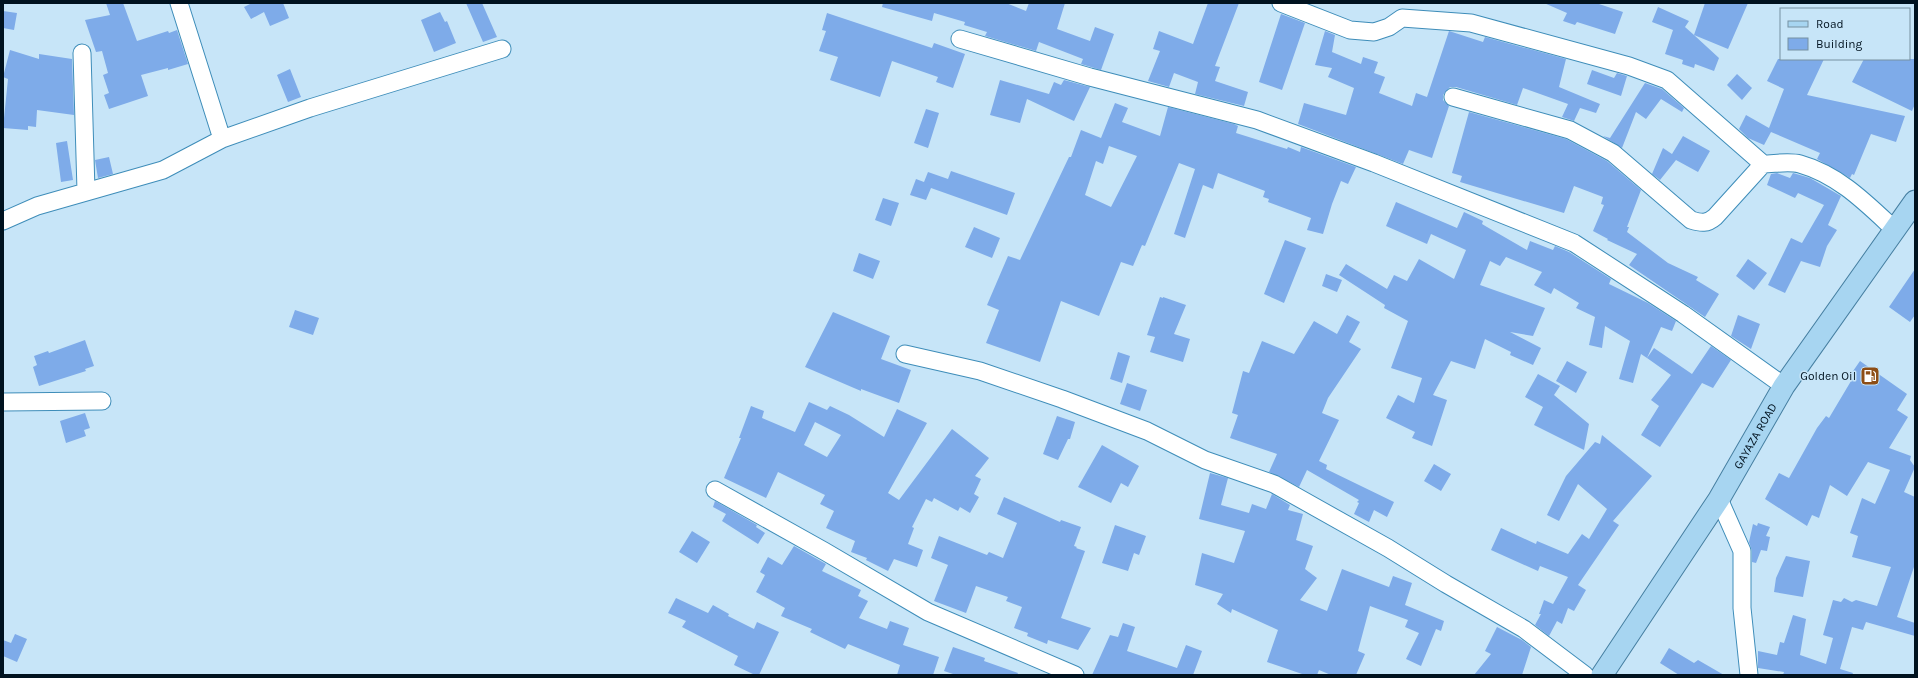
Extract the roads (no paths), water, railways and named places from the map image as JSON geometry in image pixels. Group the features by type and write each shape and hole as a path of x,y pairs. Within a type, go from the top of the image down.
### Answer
{"main road":[{"name":"GAYAZA ROAD","path":"1602,675 1719,499 1784,386 1915,201"}],"street":[{"path":"179,3 222,139"},
{"path":"1281,3 1350,30 1374,32 1389,27 1402,18 1471,23 1629,66 1667,80 1763,164 1799,164 1828,176 1856,192 1895,230"},
{"path":"960,39 1090,77 1257,120 1374,163 1574,243 1683,314 1784,386"},
{"path":"3,221 37,206 163,170 222,139 310,108 502,49"},
{"path":"82,53 86,191"},
{"path":"1453,97 1570,130 1613,153 1692,220 1701,223 1709,222 1715,217 1763,164"},
{"path":"904,354 980,371 1062,399 1147,431 1205,460 1274,484 1388,548 1446,584 1524,629 1585,675"},
{"path":"3,402 102,401"},
{"path":"715,490 824,551 928,612 1075,675"},
{"path":"1719,499 1742,550 1742,608 1749,675"}],"place":[{"name":"Golden Oil","path":"1870,376"}]}
